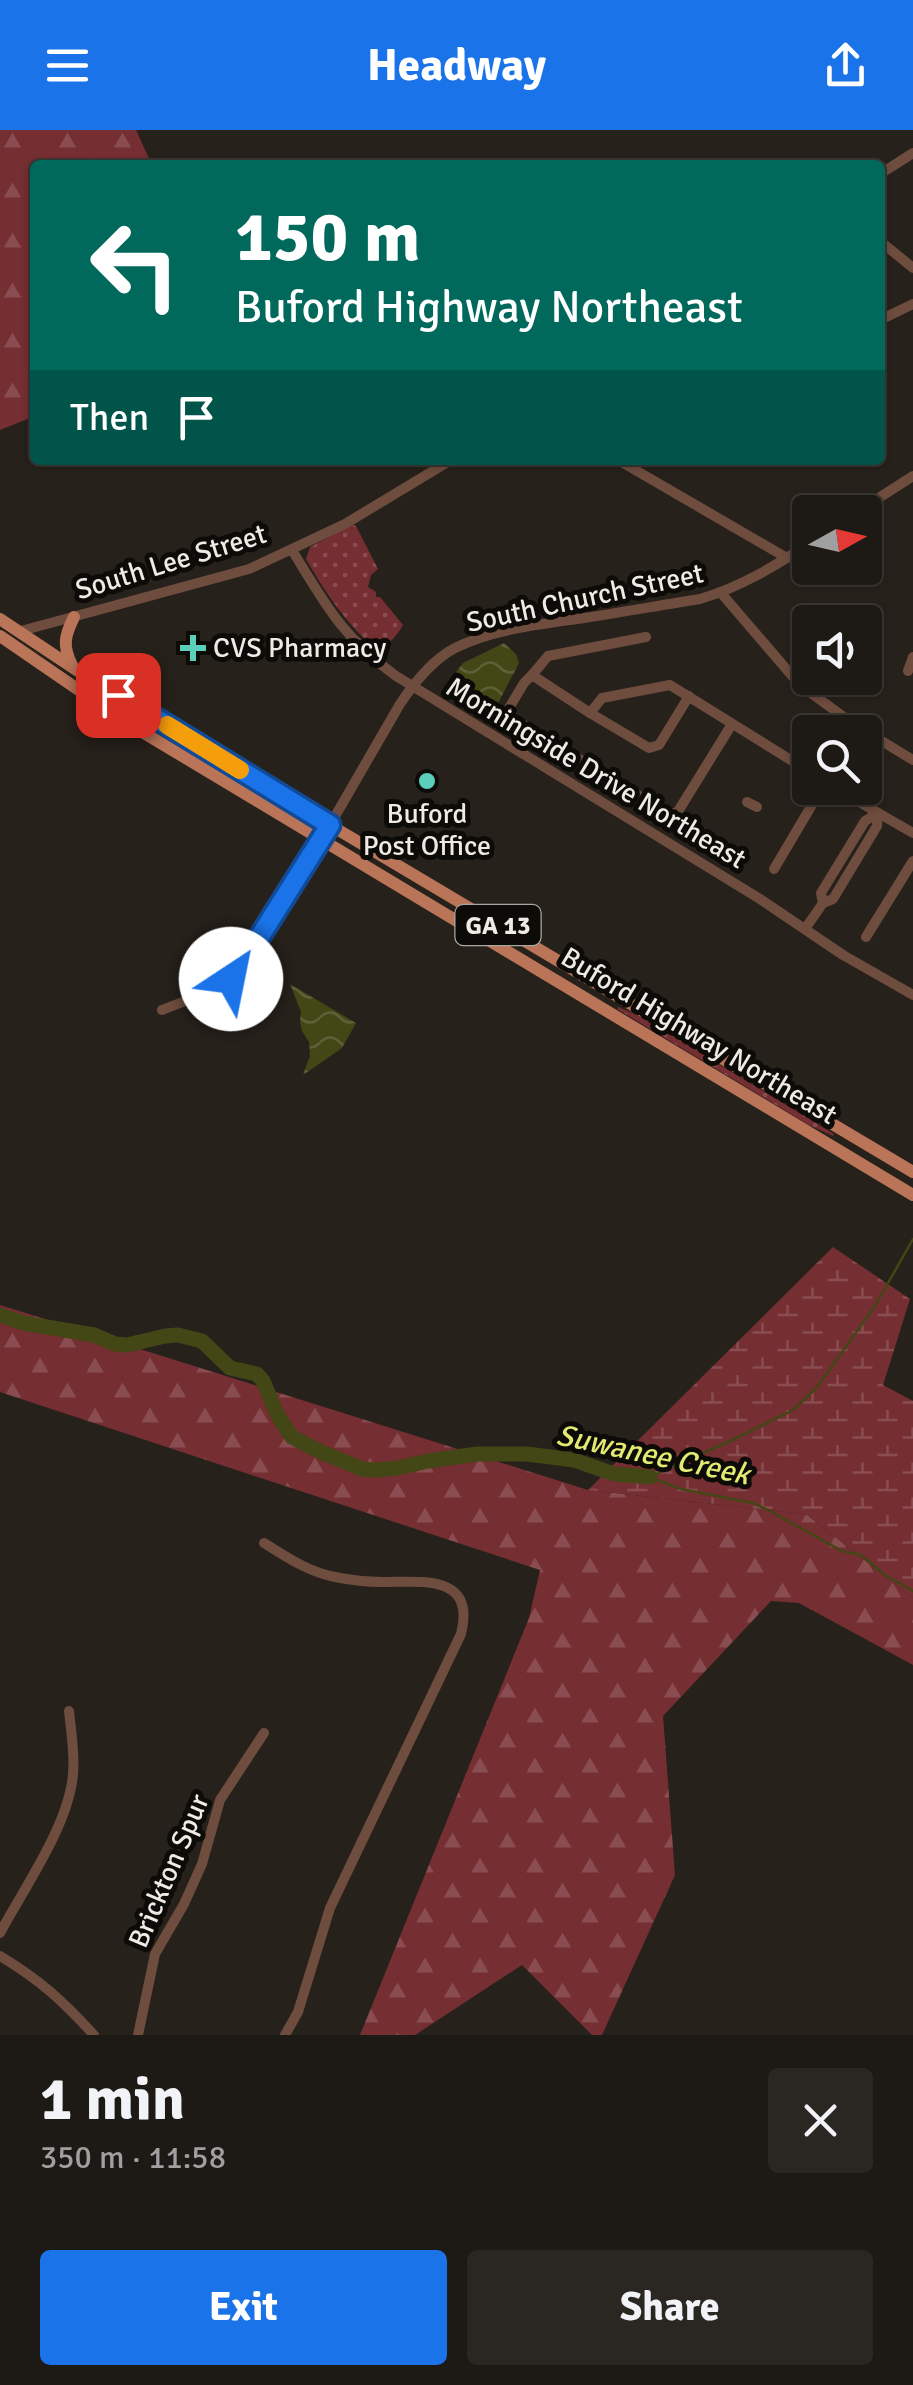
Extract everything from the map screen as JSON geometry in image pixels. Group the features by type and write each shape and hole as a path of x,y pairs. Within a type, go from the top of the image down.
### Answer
{"main road":[{"path":"74,617 64,644 78,671"},
{"name":"GA 13","path":"0,619 78,671"},
{"name":"South Lee Street","path":"1,637 21,631"},
{"name":"Buford Highway Northeast","path":"1,637 122,720 913,1195"},
{"name":"Buford Highway Northeast","path":"78,671 913,1172"}],"street":[{"path":"885,171 913,152"},
{"path":"885,245 913,268"},
{"path":"885,318 913,304"},
{"name":"South Lee Street","path":"21,631 249,569 358,517 444,465"},
{"path":"627,465 787,558"},
{"path":"882,496 913,476"},
{"name":"Morningside Drive Northeast","path":"292,550 340,627 365,653 412,687 913,996"},
{"name":"South Church Street","path":"162,1010 216,988 240,968 412,687 454,649 479,639 545,624 700,599 758,576 792,555"},
{"path":"721,593 800,686 913,760"},
{"path":"646,637 548,656 509,708 514,719 667,813 677,813 732,724"},
{"path":"908,671 913,657"},
{"path":"532,675 649,748 659,745 689,696"},
{"path":"590,712 602,698 670,684 792,761"},
{"path":"774,869 812,805"},
{"path":"864,805 913,833"},
{"path":"805,929 823,902 833,899 877,826 878,813"},
{"path":"823,902 820,893 865,821 878,813"},
{"path":"842,858 854,864"},
{"path":"866,937 913,861"},
{"path":"264,1543 312,1571 335,1577 376,1582 433,1581 449,1588 464,1608 454,1649 330,1908 298,2012 285,2035"},
{"path":"0,1933 69,1798 74,1773 70,1711"},
{"name":"Brickton Spur","path":"138,2035 155,1954 202,1864 220,1800 264,1734"},
{"path":"0,1956 31,1974 61,1999 94,2035"}],"green space":[{"path":"0,130 136,130 150,160 30,160 30,418 0,430"},
{"path":"352,525 378,569 371,575 368,587 403,625 395,637 376,650 337,607 306,559 310,547"},
{"path":"618,1007 640,1016 833,1136 809,1125"},
{"path":"833,1247 910,1299 883,1385 913,1401 913,1598 806,1514 588,1490"},
{"path":"0,1305 588,1490 806,1514 913,1598 913,1665 799,1603 771,1601 663,1716 675,1875 602,2035 592,2035 522,1965 415,2035 360,2035 529,1618 540,1570 0,1392"}],"water":[{"path":"504,643 519,663 490,714 463,692 456,672 463,663"},
{"path":"290,984 356,1023 342,1048 303,1075 310,1056 309,1042 302,1031 301,1012"}],"waterway":[{"path":"650,1477 741,1436 803,1401 875,1306 913,1239"},
{"name":"Suwanee Creek","path":"0,1315 23,1323 94,1335 115,1344 178,1335 202,1341 230,1368 257,1374 292,1437 362,1469 397,1468 477,1454 527,1454 574,1460 614,1474 650,1477"},
{"name":"Suwanee Creek","path":"652,1478 681,1489 753,1503 842,1551 861,1555 913,1591"}],"slow traffic":[{"path":"167,725 240,770"}],"place":[{"name":"CVS Pharmacy","path":"193,648"},
{"name":"Buford Post Office","path":"427,781"}],"route":[{"path":"118,695 330,825 231,979"}]}
